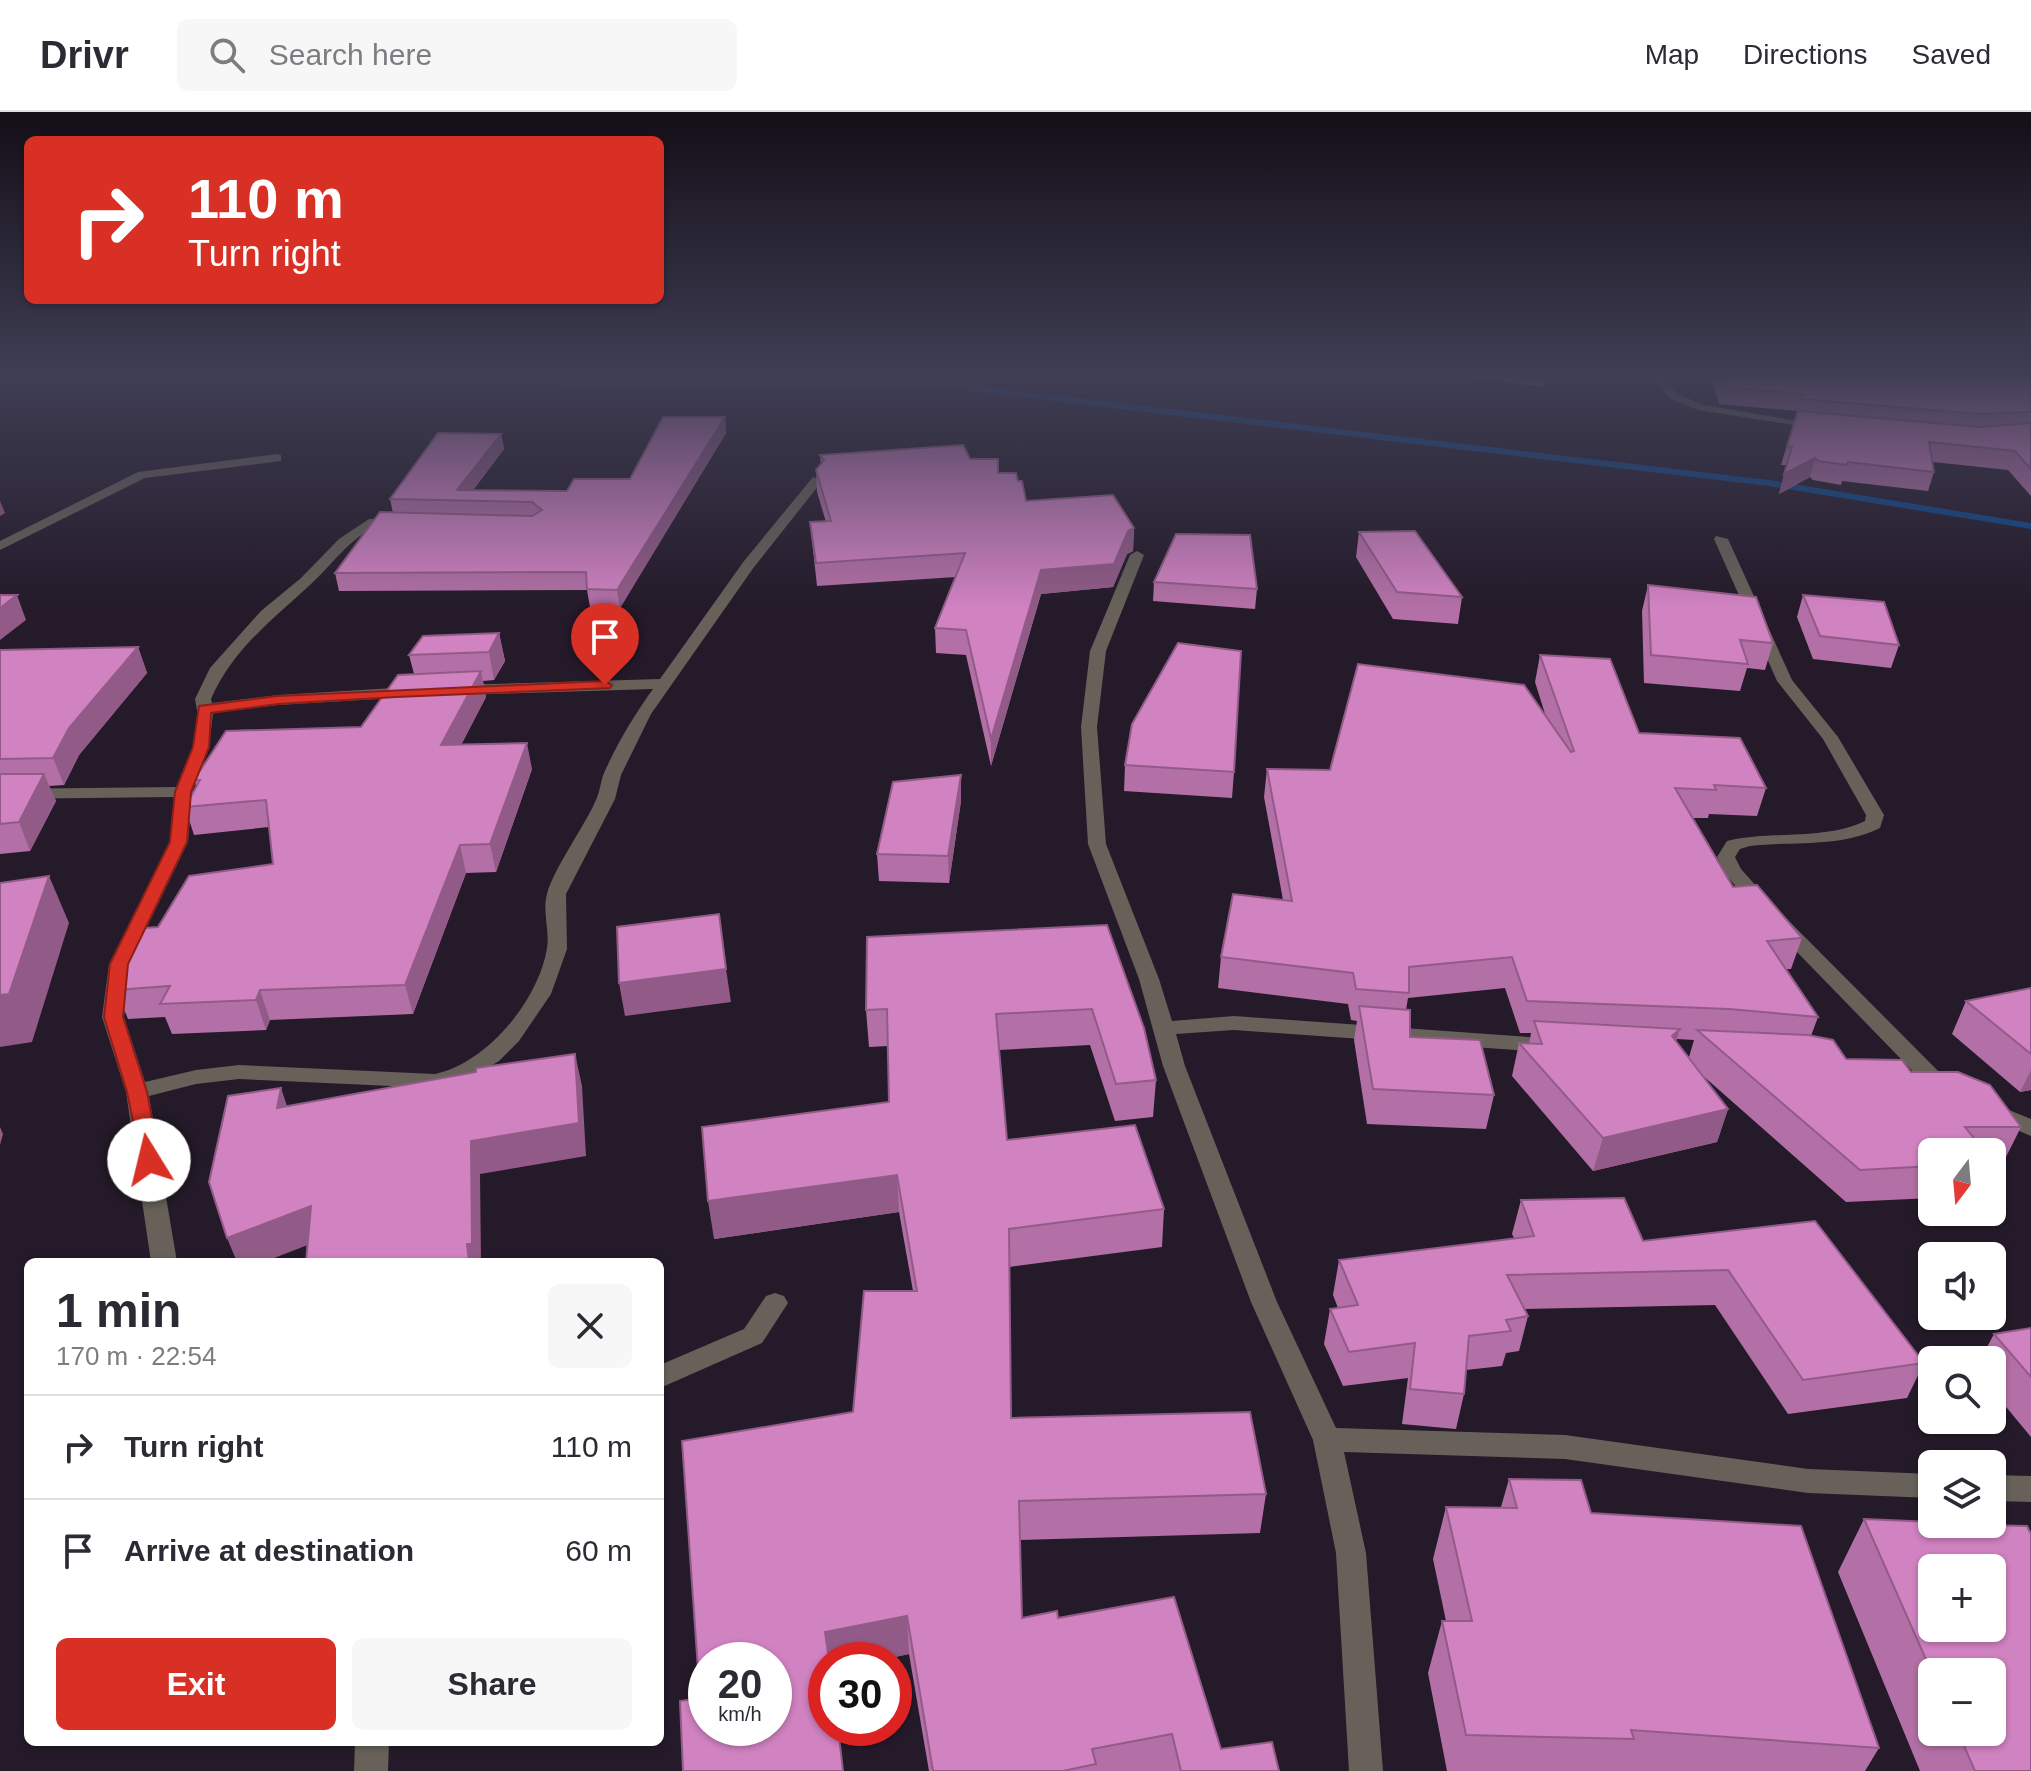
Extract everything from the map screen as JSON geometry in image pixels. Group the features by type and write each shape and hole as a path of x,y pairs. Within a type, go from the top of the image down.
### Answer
{"street":[{"path":"0,546 142,475 277,458"},
{"path":"137,1092 196,1077 239,1072 435,1081 456,1077 491,1056 511,1036 541,994 557,949 556,894 606,799 612,775 663,684 749,564 817,480"},
{"path":"163,1258 137,1092 113,1017 119,964 179,842 183,792 201,747 203,699 215,671 266,614 306,581 344,542 374,522 417,521"},
{"path":"1721,539 1785,681 1830,737 1875,815 1874,824 1863,831 1753,838 1733,845 1726,857 1733,871 1767,910 1943,1089"},
{"path":"1137,555 1098,651 1089,727 1097,844 1149,979 1174,1066 1264,1302 1327,1440 1351,1553 1366,1771"},
{"path":"204,709 278,700 434,691 663,684"},
{"path":"0,794 183,792"},
{"path":"1163,1028 1234,1023 1557,1046"},
{"path":"1904,1077 1943,1089 2031,1128"},
{"path":"664,1375 753,1336 775,1303"},
{"path":"1327,1440 1565,1447 1808,1481 1918,1485"},
{"path":"2006,1488 2031,1489"},
{"path":"371,1771 372,1746"}],"building":[{"path":"423,453 486,453 457,490 567,491 574,479 630,479 644,453 702,453 617,590 587,589 586,572 335,573 380,512 532,516 542,510 532,502 390,499"},
{"path":"967,453 970,459 998,459 998,473 1016,473 1018,481 1022,481 1026,501 1113,495 1134,528 1128,531 1114,564 1041,570 991,739 966,630 935,628 965,553 816,563 810,522 831,521 816,470 824,460 820,455"},
{"path":"1790,453 1931,453 1934,472 1848,462 1847,465 1815,458 1784,474"},
{"path":"2017,453 2031,453 2031,469"},
{"path":"1415,531 1462,597 1397,592 1359,532"},
{"path":"1176,534 1250,535 1257,589 1154,582"},
{"path":"1648,585 1756,597 1773,643 1740,640 1748,664 1651,655"},
{"path":"0,595 17,595 0,608"},
{"path":"1803,595 1884,602 1899,645 1820,636"},
{"path":"499,633 489,652 409,655 423,636"},
{"path":"1178,643 1241,651 1234,772 1125,765 1132,724"},
{"path":"138,647 69,728 53,758 0,759 0,650"},
{"path":"1540,655 1610,659 1639,733 1740,738 1766,788 1714,785 1716,790 1675,788 1733,887 1757,885 1802,938 1767,941 1818,1017 1729,1009 1527,1001 1512,957 1409,967 1409,993 1356,989 1353,973 1221,957 1233,894 1292,901 1267,769 1330,770 1358,664 1524,685 1571,752 1574,751"},
{"path":"481,671 441,745 527,743 490,844 460,845 405,985 260,990 256,1000 160,1004 170,986 116,990 116,982 145,928 158,927 189,876 273,864 266,800 185,807 200,780 194,780 226,731 361,727 398,675"},
{"path":"0,774 44,774 19,822 0,824"},
{"path":"961,775 948,856 877,854 893,782"},
{"path":"49,876 9,994 0,995 0,883"},
{"path":"719,914 726,969 619,983 617,927"},
{"path":"1107,925 1144,1028 1156,1080 1116,1084 1092,1009 996,1014 1007,1140 1135,1125 1164,1209 1009,1229 1011,1418 1250,1412 1266,1494 1019,1501 1022,1618 1057,1611 1058,1618 1174,1597 1221,1749 1272,1742 1279,1771 1181,1771 1172,1734 1092,1749 1096,1764 1063,1771 933,1771 907,1616 825,1632 826,1642 808,1642 808,1746 840,1746 843,1771 683,1771 680,1701 688,1700 688,1746 792,1746 792,1642 696,1642 682,1441 853,1412 864,1291 917,1291 897,1175 708,1201 702,1127 889,1102 887,1009 866,1010 867,937"},
{"path":"2031,988 2031,1054 1966,1001"},
{"path":"1359,1006 1410,1010 1410,1037 1480,1040 1494,1095 1373,1089"},
{"path":"1534,1021 1680,1029 1672,1036 1728,1109 1603,1138 1519,1043 1542,1044"},
{"path":"1697,1030 1808,1035 1833,1040 1846,1059 1902,1060 1911,1072 1958,1072 1990,1085 2021,1127 1965,1127 1974,1138 1918,1138 1918,1167 1860,1170"},
{"path":"575,1054 579,1123 471,1141 472,1244 467,1244 469,1258 306,1258 311,1206 227,1238 209,1182 228,1096 281,1088 277,1108 476,1072 476,1068"},
{"path":"1624,1198 1643,1241 1815,1221 1918,1355 1918,1364 1803,1380 1728,1270 1507,1275 1528,1316 1506,1320 1511,1331 1469,1336 1464,1394 1410,1389 1415,1343 1349,1352 1330,1309 1358,1305 1339,1260 1534,1236 1521,1200"},
{"path":"2031,1328 2031,1377 2006,1346 1994,1334"},
{"path":"1509,1479 1581,1480 1591,1513 1801,1526 1879,1748 1631,1730 1634,1739 1466,1735 1442,1621 1472,1621 1446,1507 1517,1508"},
{"path":"1864,1519 1918,1521 1918,1538 2006,1538 2006,1526 2027,1526 2031,1534 2031,1771 1975,1771 1964,1746 2006,1746 2006,1658 1925,1658 1918,1642 2006,1642 2006,1554 1918,1554 1918,1641"}],"waterway":[{"path":"1520,453 1769,483 2031,526"}],"route":[{"path":"149,1160 137,1092 113,1017 119,964 179,842 183,792 201,747 206,716 204,709 278,700 547,685 605,685"}]}
